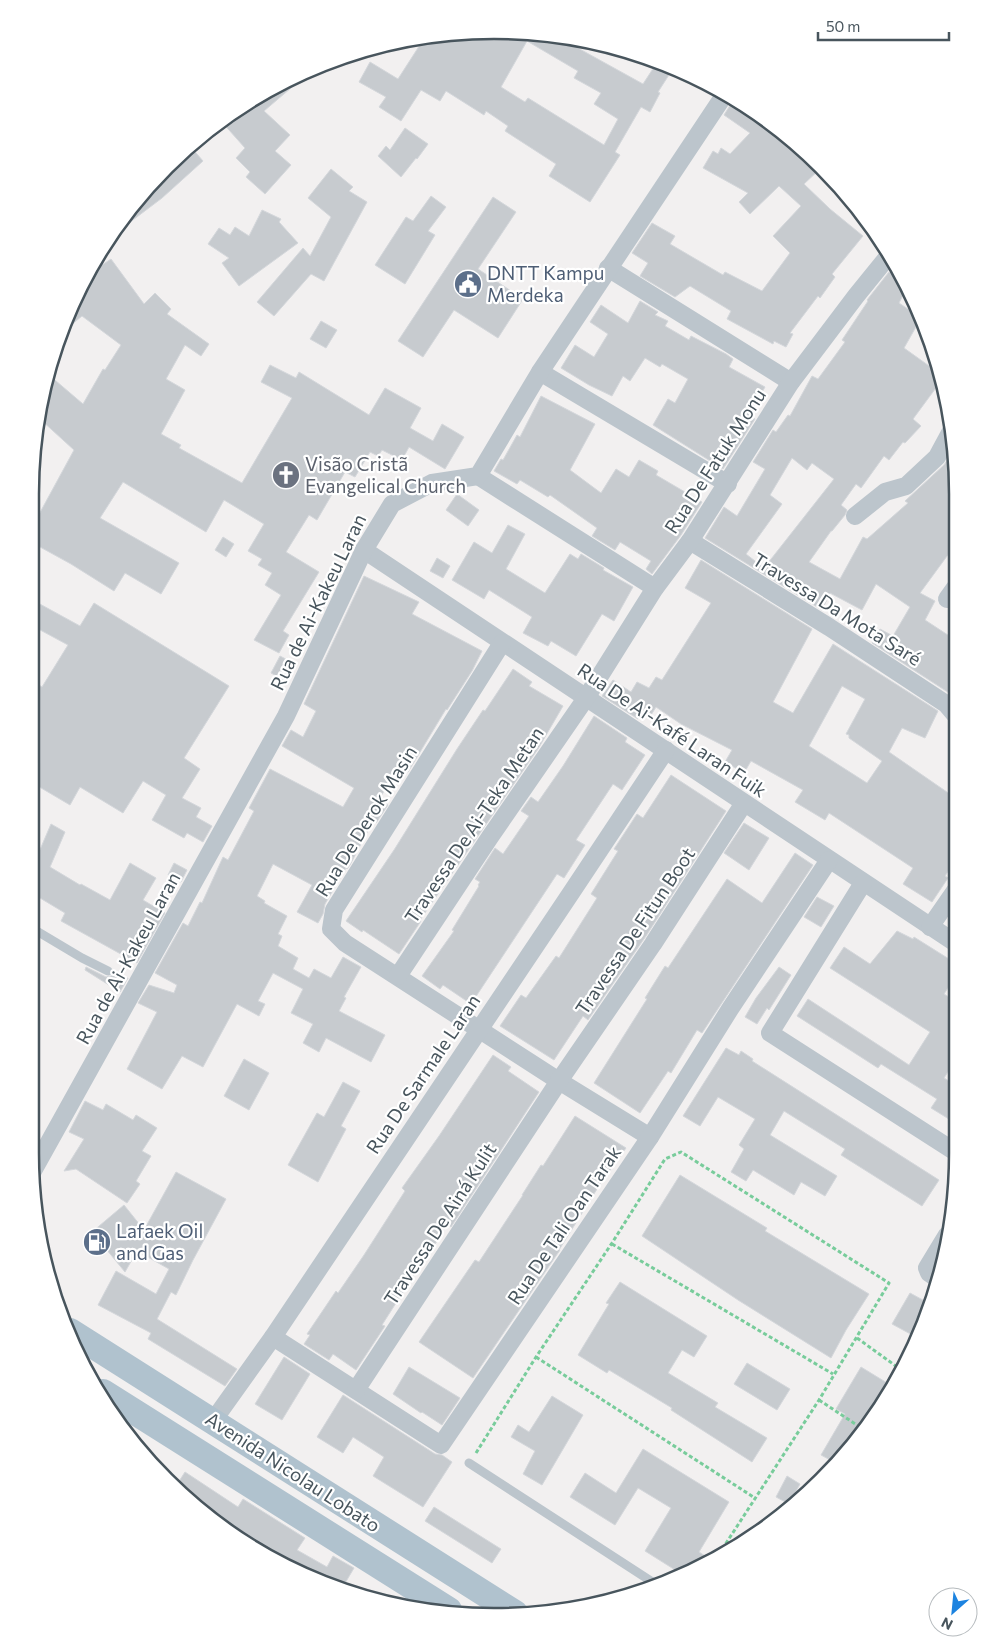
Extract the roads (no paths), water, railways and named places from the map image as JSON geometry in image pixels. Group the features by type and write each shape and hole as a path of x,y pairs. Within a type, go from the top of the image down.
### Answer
{"main road":[{"name":"Avenida Nicolau Lobato","path":"77,1335 505,1608"},
{"name":"Avenida Nicolau Lobato","path":"109,1396 440,1605"}],"street":[{"path":"655,588 478,476 540,372 721,99"},
{"name":"Rua De Fatuk Monu","path":"586,698 655,588 690,541 728,484 791,382 885,261"},
{"path":"608,268 791,382"},
{"path":"540,372 728,484"},
{"path":"855,516 885,492 906,486 937,457 946,442"},
{"name":"Rua de Ai-Kakeu Laran","path":"39,1159 131,984 286,716 364,550 392,504 432,483 478,476"},
{"name":"Travessa Da Mota Saré","path":"690,541 846,638 949,708"},
{"name":"Rua De Ai-Kafé Laran Fuik","path":"364,550 949,939"},
{"name":"Rua De Derok Masin","path":"502,643 334,910 331,929 345,943 559,1081 650,1137"},
{"name":"Travessa De Ai-Teka Metan","path":"398,976 490,837 586,698"},
{"name":"Rua De Sarmale Laran","path":"213,1421 273,1337 666,750"},
{"name":"Travessa De Fitun Boot","path":"559,1081 653,944 744,804"},
{"name":"Rua De Tali Oan Tarak","path":"273,1337 441,1445 650,1137 730,1009 829,860"},
{"path":"863,883 770,1033 949,1148"},
{"path":"930,927 949,900"},
{"name":"Travessa De Ainá Kulit","path":"356,1390 559,1081"},
{"path":"933,1275 927,1268 940,1247"}],"lane":[{"path":"39,932 108,971"},
{"path":"469,1464 650,1580"}],"place":[{"name":"DNTT Kampu Merdeka","path":"468,284"},
{"name":"Visão Cristã Evangelical Church","path":"286,475"},
{"name":"Lafaek Oil and Gas","path":"97,1242"}]}
